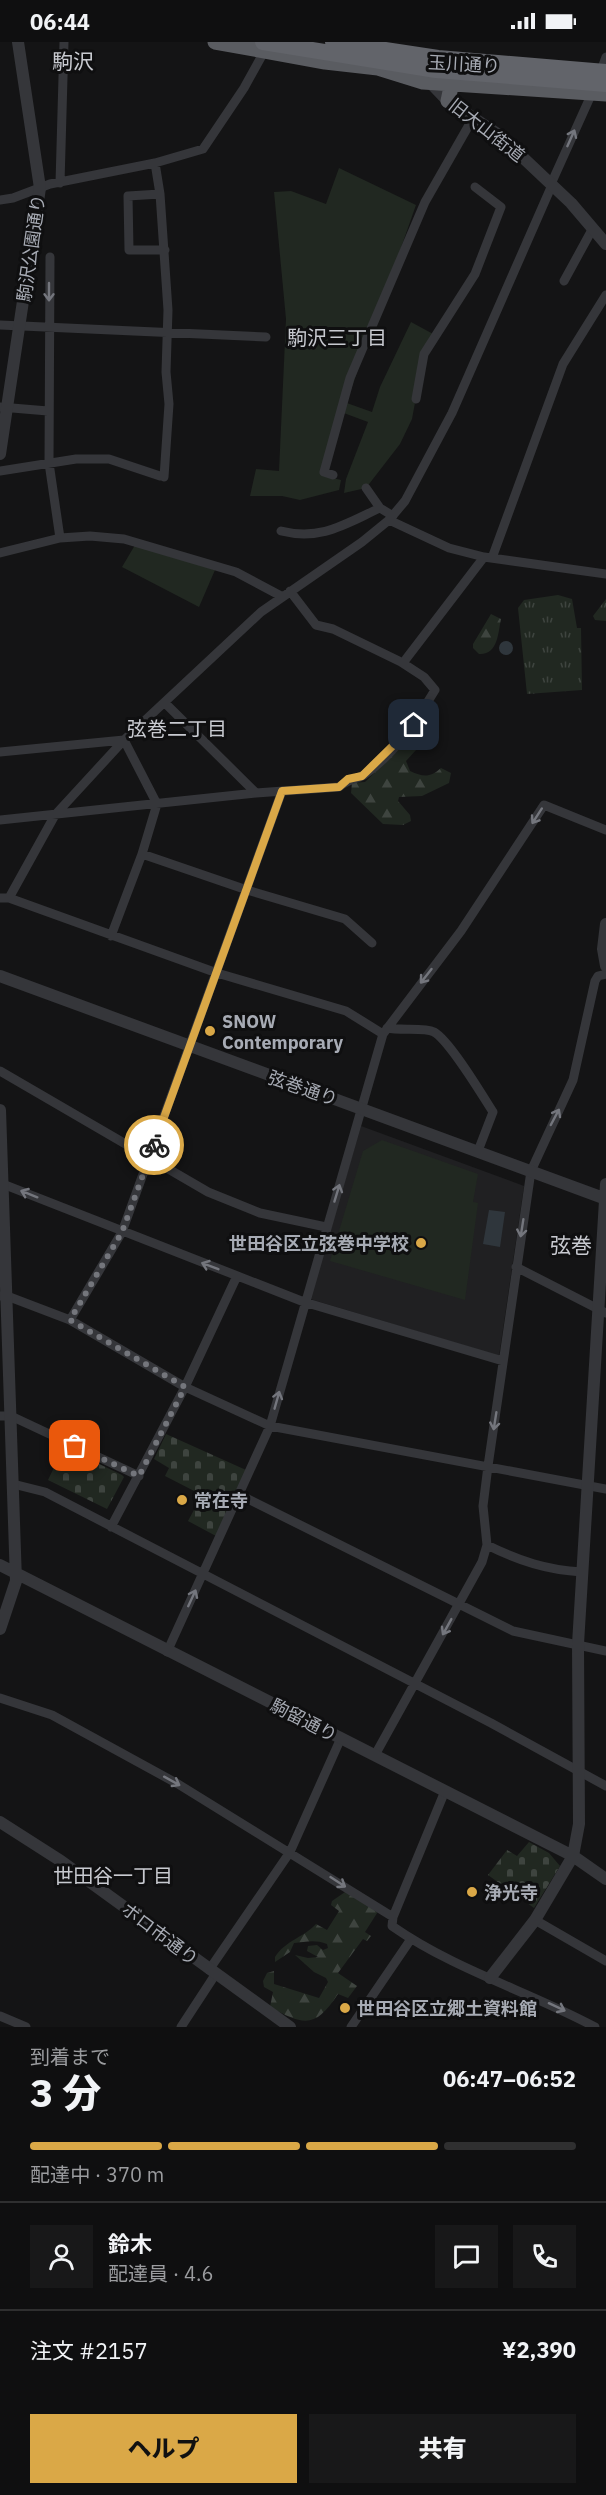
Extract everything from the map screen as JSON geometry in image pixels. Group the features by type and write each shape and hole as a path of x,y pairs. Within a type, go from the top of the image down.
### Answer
{"highway":[{"name":"玉川通り","path":"215,42 264,46 378,68 430,82 601,90"},
{"path":"333,42 438,58 605,65"},
{"name":"玉川通り","path":"358,42 605,65"},
{"path":"264,46 601,90"},
{"path":"448,101 452,82"}],"street":[{"name":"駒沢公園通り","path":"0,454 4,408 20,326 40,188 18,42"},
{"path":"60,183 64,42"},
{"name":"旧大山街道","path":"389,45 448,101 499,135 551,184 606,244"},
{"path":"0,200 13,198 40,188 155,163 203,149 264,46"},
{"path":"478,1151 494,1112 464,1066 434,1032 418,1029 404,1032 385,1031 346,1011 217,973 5,898 55,815 124,740 261,612 362,542 391,518 405,501 452,413 551,184 601,90"},
{"path":"333,475 324,472 350,378 425,202 474,118"},
{"path":"0,471 76,459 109,459 162,476 169,404 168,310 165,250 155,163"},
{"path":"417,399 424,354 475,273 501,207 475,187"},
{"path":"160,194 128,196 129,250 165,250"},
{"path":"564,281 592,228"},
{"path":"50,257 48,411 50,463 60,538"},
{"path":"406,659 488,557 563,364 606,295"},
{"path":"0,325 266,337"},
{"path":"4,408 48,411"},
{"path":"366,488 380,508 391,518 449,548 488,557 606,574"},
{"path":"281,531 301,536 322,534 380,508"},
{"path":"0,553 60,538 90,536 135,542 236,572 281,596"},
{"path":"0,820 256,793 339,787 348,779 362,776 414,725 435,690 424,677 401,662 333,629 316,625 290,591"},
{"path":"165,703 256,793"},
{"path":"0,752 124,740"},
{"path":"111,936 142,854 157,804 124,740"},
{"path":"70,1320 122,1232 282,791"},
{"path":"167,1652 270,1426 304,1302 385,1031 467,921 544,805 606,830"},
{"path":"142,854 247,890 349,921 372,943"},
{"path":"606,924 604,949 606,966"},
{"path":"375,1755 482,1562 487,1545 483,1506 488,1466 531,1170 573,1080 595,981 598,976 606,974"},
{"name":"弦巻通り","path":"0,976 605,1199"},
{"path":"0,1071 149,1160 208,1192 260,1212 326,1227"},
{"path":"0,1110 6,1416 13,1484 15,1573 15,1587 0,1629"},
{"path":"2,1183 304,1302 503,1361"},
{"path":"490,1978 535,1920 573,1856 579,1824 578,1644 587,1486 602,1311 606,1184"},
{"path":"516,1267 602,1311"},
{"path":"111,1527 185,1387 237,1276"},
{"path":"4,1296 70,1320 185,1387 270,1426 606,1489"},
{"path":"6,1416 139,1476"},
{"path":"13,1484 45,1492 580,1770 606,1786"},
{"path":"240,1495 513,1631 606,1651"},
{"path":"487,1545 522,1562 548,1569 582,1572"},
{"name":"駒留通り","path":"0,1565 167,1652 573,1856 606,1879"},
{"path":"0,1698 52,1715 178,1784 393,1917"},
{"path":"181,2027 212,1972 290,1852 341,1738"},
{"path":"445,1791 393,1917 392,1926 448,1961 555,2006 595,2027"},
{"name":"ボロ市通り","path":"0,1822 61,1861 290,2027"},
{"path":"535,1920 606,1961"},
{"path":"351,2027 411,1939"},
{"path":"0,2016 26,2027"}],"shaded area":[{"path":"506,641 511,643 513,648 511,653 506,655 501,653 499,648 501,643"},
{"name":"世田谷区立弦巻中学校","path":"361,1126 524,1186 499,1356 310,1299"},
{"path":"489,1210 505,1212 500,1247 483,1244"}],"green space":[{"path":"339,168 416,205 321,475 341,480 339,490 300,500 282,496 250,496 256,469 279,471 286,319 274,192 291,191 326,204"},
{"path":"411,322 435,335 424,354 412,419 400,444 366,488 344,493 346,479 368,422 341,412 344,402 372,412 380,387"},
{"path":"135,545 215,570 199,607 122,567"},
{"path":"558,595 572,599 577,628 581,628 582,690 527,694 518,608 524,600"},
{"path":"606,599 606,621 595,620 593,616"},
{"path":"491,614 501,619 498,636 490,651 479,654 473,648 473,644"},
{"path":"426,722 436,728 406,761 410,771 426,776 441,768 451,773 449,783 422,796 399,797 398,801 410,815 411,821 403,825 383,824 351,793 352,783 365,782"},
{"path":"382,1140 478,1174 473,1202 478,1203 465,1300 330,1261 363,1151"},
{"path":"166,1434 246,1470 216,1536 188,1521 202,1495 165,1476 169,1468 154,1459"},
{"path":"64,1447 124,1477 107,1509 48,1480"},
{"path":"529,1842 549,1853 560,1866 534,1908 488,1875 507,1850 517,1856"},
{"path":"348,1890 379,1910 365,1932 371,1936 367,1941 363,1939 338,1973 357,1986 348,1998 338,1994 323,2013 309,2020 293,2018 270,2007 273,1992 264,1987 263,1981 267,1973 274,1971 274,1984 319,1998 328,1982 326,1978 314,1972 295,1955 308,1958 318,1957 307,1951 308,1946 317,1945 323,1950 328,1948 327,1944 314,1941 294,1943 290,1952 275,1962 275,1957 279,1951 316,1924 327,1930 339,1911 331,1905 332,1901"}],"way so far":[{"path":"75,1446 139,1476 185,1387 70,1320 122,1232 154,1145"}],"place":[{"name":"SNOW Contemporary","path":"210,1031"},
{"name":"世田谷区立弦巻中学校","path":"421,1243"},
{"name":"常在寺","path":"182,1500"},
{"name":"浄光寺","path":"472,1892"},
{"name":"世田谷区立郷土資料館","path":"345,2008"}],"district":[{"name":"駒沢","path":"73,61"},
{"name":"駒沢三丁目","path":"337,337"},
{"name":"弦巻二丁目","path":"177,728"},
{"name":"弦巻","path":"571,1245"},
{"name":"世田谷一丁目","path":"113,1875"}],"route":[{"path":"154,1145 282,791 339,787 348,779 362,776 414,725"}]}
